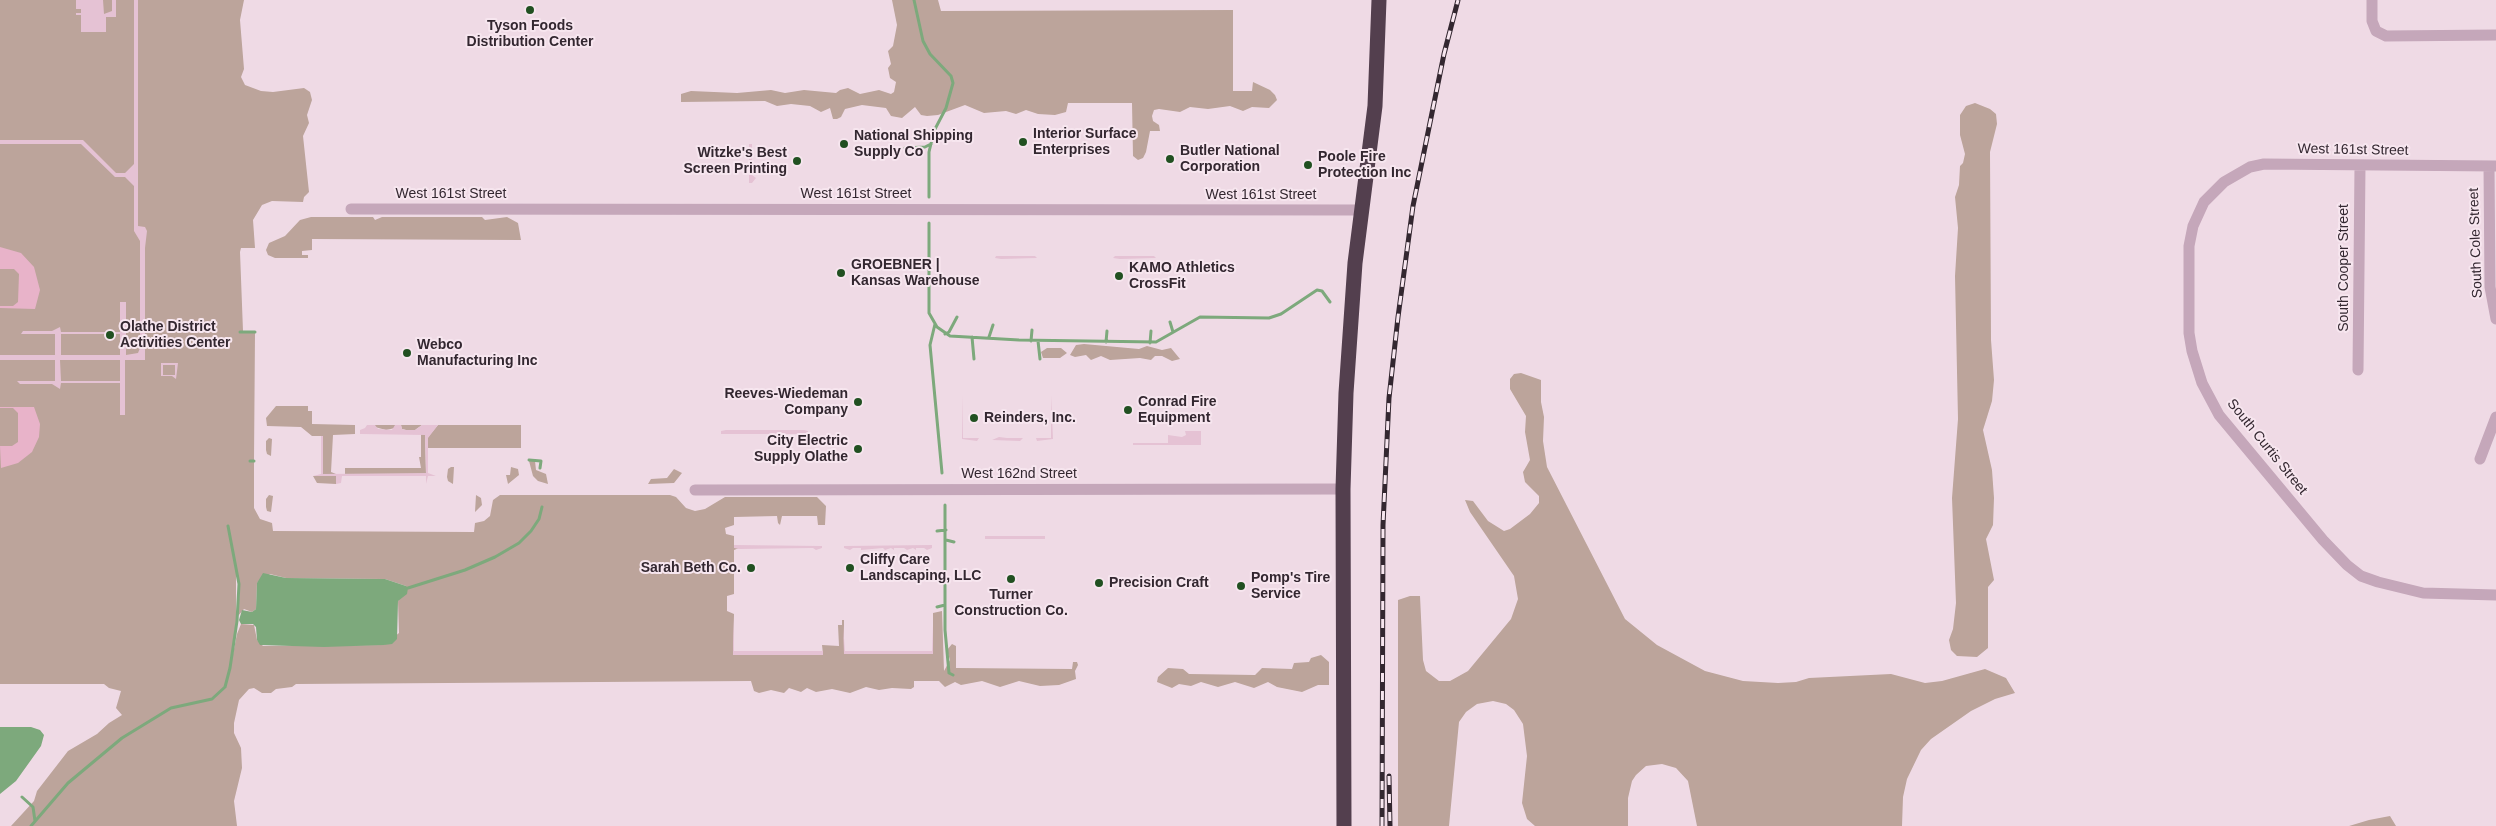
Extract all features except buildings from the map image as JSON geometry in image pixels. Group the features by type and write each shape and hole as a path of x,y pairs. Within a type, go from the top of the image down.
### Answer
{"highway":[{"path":"1344,826 1344,489 1346,393 1362,210 1375,106 1379,0"}],"street":[{"path":"2372,0 2372,21 2376,31 2386,36 2496,35"},
{"name":"West 161st Street","path":"2216,189 2236,174 2264,164 2493,166"},
{"name":"South Cooper Street","path":"2358,370 2360,166"},
{"name":"South Cole Street","path":"2493,166 2490,287 2496,319"},
{"name":"South Curtis Street","path":"2216,189 2204,202 2193,226 2189,246 2189,333 2192,351 2202,383 2215,407 2257,461 2347,566 2361,576 2423,594 2496,595"},
{"name":"West 161st Street","path":"351,208 1362,210"},
{"path":"2480,459 2496,417"},
{"name":"West 162nd Street","path":"695,490 1344,489"}],"shaded area":[{"path":"0,0 244,0 240,20 244,69 241,77 245,85 261,91 273,92 304,88 310,92 312,100 307,115 309,123 303,136 309,192 304,197 303,202 272,201 262,205 253,220 255,248 241,248 240,252 243,331 239,333 255,333 254,460 250,461 254,462 254,508 260,519 272,523 273,531 474,532 475,523 484,521 490,516 493,500 500,495 670,495 676,497 686,508 695,511 705,509 725,497 817,497 826,506 825,525 818,525 817,516 782,516 780,525 777,516 734,517 734,525 725,528 726,534 734,536 734,548 739,548 734,550 734,594 727,596 727,611 734,614 733,655 823,654 822,645 839,646 838,625 842,625 842,620 844,620 844,654 933,654 933,613 942,611 944,671 950,660 947,650 952,644 956,646 956,668 1072,669 1073,662 1077,662 1078,665 1075,671 1076,679 1059,685 1040,686 1019,681 1000,687 982,681 961,685 955,682 945,687 939,681 914,681 914,687 911,689 892,688 879,690 866,687 850,693 832,689 816,692 807,688 801,692 789,688 784,693 771,690 759,693 754,691 751,681 296,684 292,687 276,689 271,693 262,693 254,688 249,689 239,700 234,723 234,733 241,748 242,768 234,801 237,826 11,826 34,801 37,791 68,751 97,734 122,715 116,708 121,691 109,688 104,684 0,684","holes":["236,570 240,585 238,616 244,609 252,612 256,609 257,583 270,574 286,578 385,579 406,586 398,601 399,633 384,645 263,646 257,640 254,625 241,624 237,634 229,674 236,621"]},
{"path":"76,0 103,0 104,14 112,11 112,0 116,0 116,17 106,17 106,32 81,32 81,15 76,15 76,13 81,13 81,9 76,9"},
{"path":"134,0 138,0 138,226 145,227 147,231 145,248 145,360 125,360 125,415 120,415 120,383 61,383 60,389 52,384 20,384 17,381 55,381 55,360 0,360 0,355 55,355 55,334 21,334 23,331 52,331 60,327 61,332 120,332 120,302 126,302 126,355 138,353 140,348 140,241 134,231 134,186 125,177 115,177 81,144 0,144 0,140 83,140 116,173 125,173 134,164","holes":["61,334 120,334 120,355 61,355","60,360 120,360 120,381 61,381"]},
{"path":"892,0 938,0 941,11 1233,10 1233,91 1252,91 1253,82 1270,90 1277,100 1269,108 1252,107 1243,111 1230,106 1208,109 1190,107 1180,112 1154,110 1153,121 1159,125 1160,131 1150,131 1146,152 1143,158 1138,160 1133,156 1132,103 1068,103 1066,112 1055,115 1038,114 1026,110 1016,114 1006,111 984,113 965,105 938,115 927,116 921,115 915,107 902,118 891,116 886,108 862,105 845,109 841,117 833,119 830,108 821,112 810,106 791,104 777,106 765,101 681,102 681,94 691,91 737,93 771,90 785,93 804,90 836,93 848,88 860,94 879,90 891,94 894,92 896,82 890,78 888,68 891,64 888,51 893,46 897,25"},
{"path":"1975,103 1990,109 1996,114 1997,124 1990,152 1991,340 1994,380 1992,401 1983,430 1992,470 1993,525 1986,539 1994,580 1988,587 1988,648 1977,657 1957,656 1951,650 1949,640 1953,629 1956,603 1952,498 1958,419 1955,276 1958,228 1955,197 1959,185 1960,166 1963,163 1965,154 1960,135 1960,115 1966,106"},
{"path":"749,144 752,144 752,175 756,178 752,183 749,183"},
{"path":"311,217 373,217 375,220 382,217 482,217 485,220 507,217 518,223 521,240 312,239 312,250 302,251 302,255 308,255 308,258 275,258 268,255 266,250 269,243 285,236 300,220"},
{"path":"996,256 1035,256 1037,258 1001,259 995,258"},
{"path":"1115,256 1154,256 1156,258 1113,258"},
{"path":"1084,344 1139,349 1147,346 1162,350 1171,348 1180,359 1172,361 1162,356 1155,356 1151,360 1140,358 1110,360 1101,356 1091,360 1086,355 1075,357 1070,355 1076,345"},
{"path":"1047,348 1061,348 1067,353 1060,358 1043,358 1041,352"},
{"path":"161,363 178,363 176,379 172,376 161,376","holes":["163,365 175,365 175,375 163,375"]},
{"path":"1521,373 1541,380 1541,402 1544,417 1543,441 1547,467 1625,619 1657,645 1705,671 1743,681 1778,683 1796,682 1809,678 1891,674 1925,683 1942,681 1985,669 2006,678 2015,693 1995,699 1971,711 1931,739 1921,750 1907,779 1903,797 1902,826 1697,826 1688,781 1676,768 1662,764 1646,766 1632,781 1628,798 1628,826 1535,826 1527,819 1522,803 1527,756 1523,724 1514,710 1506,704 1493,701 1477,704 1466,712 1459,722 1449,826 1398,826 1398,600 1410,596 1420,596 1423,660 1426,671 1439,681 1450,681 1468,671 1511,619 1518,599 1514,576 1470,512 1465,500 1473,501 1488,521 1504,531 1510,529 1530,514 1539,503 1539,496 1525,482 1523,472 1530,460 1525,432 1526,416 1510,389 1510,379 1514,374"},
{"path":"963,394 963,438 979,438 977,441 962,439"},
{"path":"1051,395 1053,439 1037,441 1036,438 1051,438"},
{"path":"276,406 308,406 308,411 312,411 312,424 355,425 355,434 333,435 331,472 336,474 323,474 323,436 312,436 301,427 267,426 266,418"},
{"path":"367,425 375,425 378,429 392,430 395,425 401,425 402,429 415,430 422,425 438,425 428,438 428,473 436,476 428,476 426,484 426,476 342,476 341,483 336,484 336,476 313,476 321,474 321,436 323,436 323,474 426,473 425,435 360,434 360,430"},
{"path":"375,425 395,425 395,428 386,430 375,427"},
{"path":"401,425 422,425 415,430 406,430 402,429"},
{"path":"438,425 521,425 521,448 428,448 428,437"},
{"path":"804,430 808,431 808,434 721,434 721,431"},
{"path":"1185,431 1201,431 1201,445 1133,445 1133,443 1168,443 1168,435 1182,437 1186,435"},
{"path":"421,434 425,435 426,474 345,474 345,468 421,468 419,457 421,457"},
{"path":"999,437 1023,438 1020,441 992,440"},
{"path":"269,438 272,439 271,456 267,454 266,450 266,441"},
{"path":"529,461 535,461 536,470 546,474 548,484 538,481 533,476"},
{"path":"454,467 453,484 448,481 447,477 448,469"},
{"path":"511,467 518,469 519,475 508,484 506,475 510,475"},
{"path":"674,469 682,473 674,483 648,484 651,479 667,478"},
{"path":"313,476 336,476 336,484 317,483"},
{"path":"269,495 273,496 271,512 267,511 266,507 266,499"},
{"path":"476,495 481,498 482,505 475,512"},
{"path":"985,536 1045,536 1045,539 985,539"},
{"path":"734,545 822,546 822,548 816,550 813,548 739,549 734,548"},
{"path":"932,545 932,548 927,550 924,548 916,548 916,550 913,548 907,550 904,548 894,548 894,550 891,548 885,550 883,548 861,550 861,548 853,548 850,550 844,548 844,546"},
{"path":"263,573 286,578 385,579 406,586 408,588 407,594 398,601 397,639 392,644 384,645 324,647 260,645 257,640 256,627 253,624 241,624 239,620 242,610 252,612 256,609 257,583"},
{"path":"733,620 734,651 823,651 823,655 733,655"},
{"path":"843,625 845,651 932,651 933,625 933,654 844,654"},
{"path":"1321,655 1329,662 1329,685 1318,685 1302,692 1277,687 1268,682 1254,688 1235,682 1218,687 1201,682 1191,686 1179,684 1172,688 1157,682 1158,677 1168,668 1183,669 1189,674 1255,675 1262,668 1292,669 1294,663 1309,662 1311,658"},
{"path":"0,727 31,727 40,730 44,735 41,746 16,781 0,794"},
{"path":"2390,816 2396,826 2349,826 2369,820"}],"sand":[{"path":"0,247 21,253 34,267 40,290 35,309 0,308 0,306 13,306 18,302 19,274 14,269 0,269"},
{"path":"0,407 34,407 40,424 39,437 32,452 18,463 1,468 0,446 12,446 18,442 18,413 13,408"}],"waterway":[{"path":"914,0 923,41 930,54 951,76 953,83 946,108 934,131 929,152 929,197"},
{"path":"905,148 925,147 931,144"},
{"path":"929,223 929,313 937,327 950,336 1019,340 1156,342 1200,317 1269,318 1281,314 1317,290 1322,291 1330,302"},
{"path":"945,334 949,332 957,317"},
{"path":"1170,322 1173,332"},
{"path":"935,324 930,345 942,473"},
{"path":"989,337 993,325"},
{"path":"1031,341 1032,330"},
{"path":"1106,342 1107,331"},
{"path":"1150,343 1151,331"},
{"path":"240,332 255,332"},
{"path":"972,337 974,359"},
{"path":"1038,341 1040,359"},
{"path":"529,460 541,461 540,468"},
{"path":"945,505 945,630 949,673 953,675"},
{"path":"408,588 465,570 495,557 519,543 531,531 539,519 542,507"},
{"path":"31,826 68,783 122,738 171,708 212,699 225,687 230,668 237,621 239,584 228,526"},
{"path":"937,531 946,530"},
{"path":"946,540 954,542"},
{"path":"937,607 945,605"},
{"path":"22,797 33,807 35,821"}],"railway":[{"path":"1382,826 1383,525 1389,398 1413,206 1444,54 1458,0"},
{"path":"1389,776 1390,826"}],"place":[{"name":"Tyson Foods Distribution Center","path":"530,10"},
{"name":"Interior Surface Enterprises","path":"1023,142"},
{"name":"National Shipping Supply Co","path":"844,144"},
{"name":"Butler National Corporation","path":"1170,159"},
{"name":"Witzke's Best Screen Printing","path":"797,161"},
{"name":"Poole Fire Protection Inc","path":"1308,165"},
{"name":"GROEBNER | Kansas Warehouse","path":"841,273"},
{"name":"KAMO Athletics CrossFit","path":"1119,276"},
{"name":"Olathe District Activities Center","path":"110,335"},
{"name":"Webco Manufacturing Inc","path":"407,353"},
{"name":"Reeves-Wiedeman Company","path":"858,402"},
{"name":"Conrad Fire Equipment","path":"1128,410"},
{"name":"Reinders, Inc.","path":"974,418"},
{"name":"City Electric Supply Olathe","path":"858,449"},
{"name":"Sarah Beth Co.","path":"751,568"},
{"name":"Cliffy Care Landscaping, LLC","path":"850,568"},
{"name":"Turner Construction Co.","path":"1011,579"},
{"name":"Precision Craft","path":"1099,583"},
{"name":"Pomp's Tire Service","path":"1241,586"}]}
